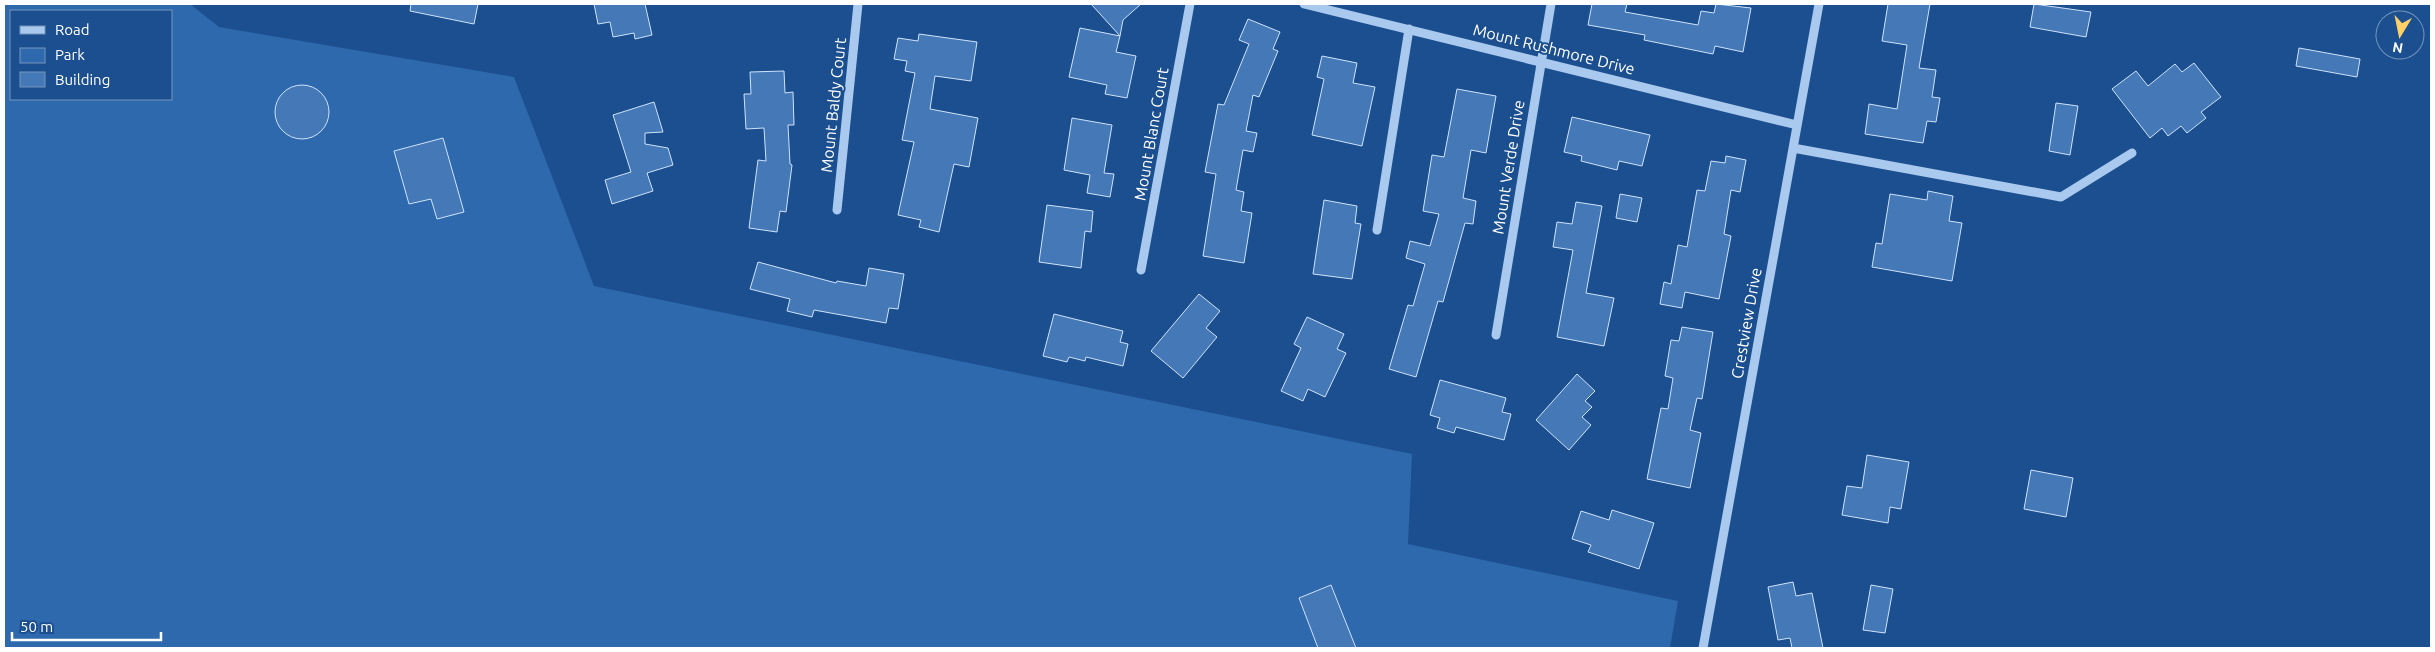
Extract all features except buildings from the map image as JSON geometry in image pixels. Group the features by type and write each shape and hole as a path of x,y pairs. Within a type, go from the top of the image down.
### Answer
{"street":[{"name":"Mount Baldy Court","path":"837,210 858,4"},
{"name":"Mount Blanc Court","path":"1141,270 1190,4"},
{"name":"Mount Rushmore Drive","path":"1304,4 1540,60 1797,125"},
{"name":"Mount Verde Drive","path":"1496,335 1540,60 1551,4"},
{"name":"Crestview Drive","path":"1703,648 1819,4"},
{"path":"1377,230 1409,29"},
{"path":"1793,148 2060,197 2132,153"}],"green space":[{"path":"4,4 190,4 219,27 514,77 594,286 1412,454 1408,544 1678,601 1670,648 4,648"}]}
